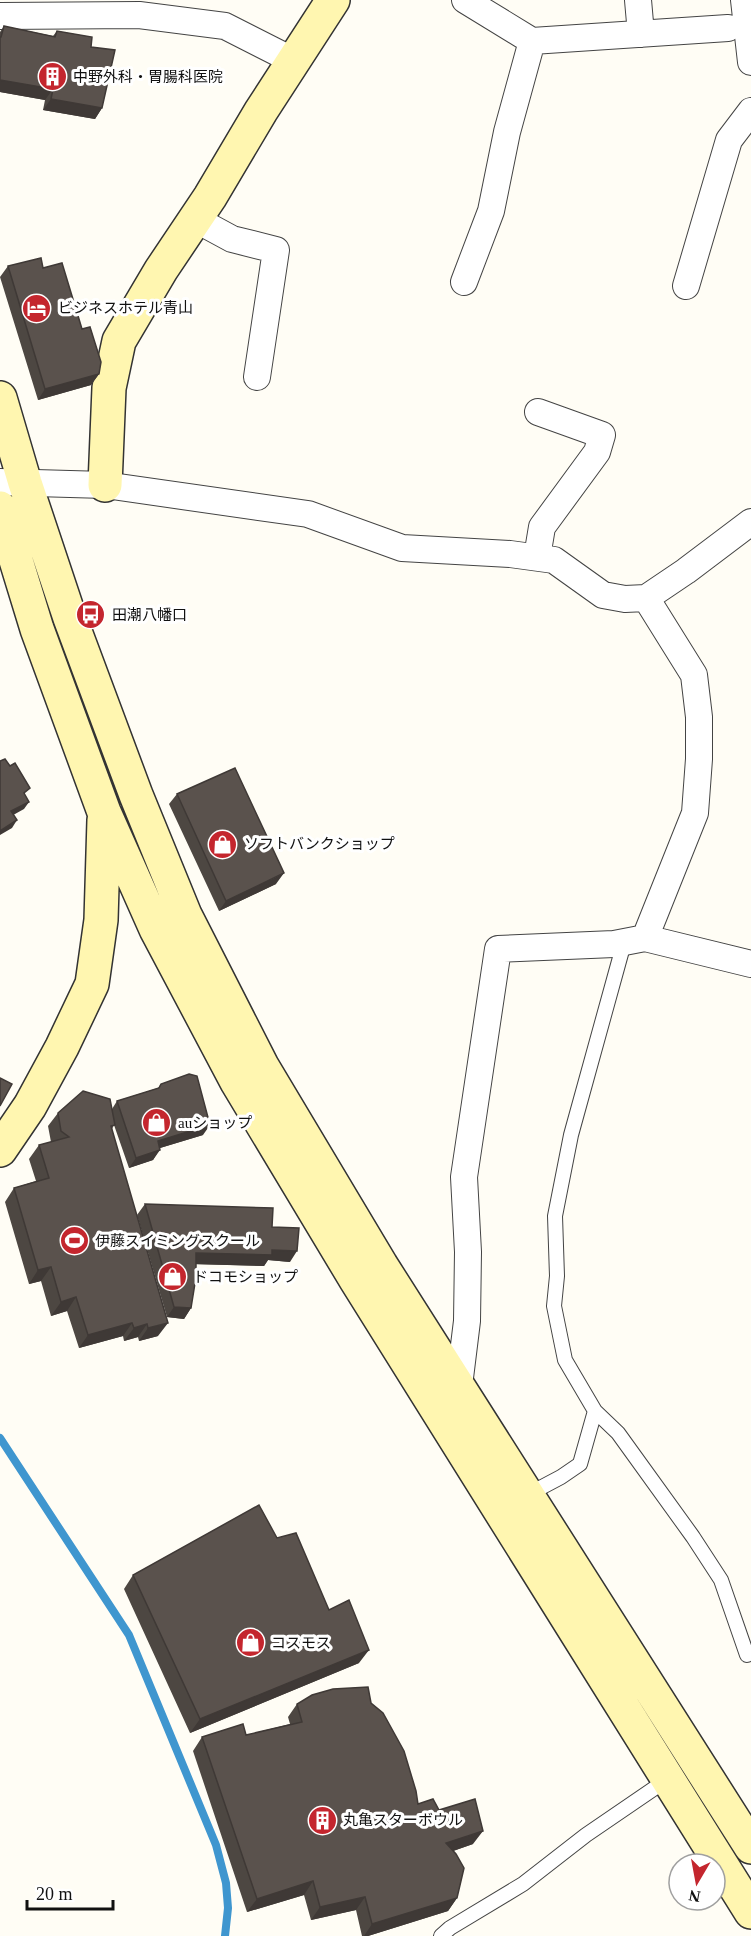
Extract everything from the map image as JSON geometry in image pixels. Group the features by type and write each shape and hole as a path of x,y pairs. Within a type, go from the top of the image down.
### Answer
{"street":[{"path":"105,485 109,388 119,341 161,270 333,0"},
{"path":"465,0 532,41 728,28"},
{"path":"639,0 641,34"},
{"path":"744,0 751,62"},
{"path":"0,16 26,8 150,8 225,26 294,61"},
{"path":"464,282 491,211 507,132 532,41"},
{"path":"686,286 729,140 751,111"},
{"path":"195,219 232,239 276,250 257,377"},
{"path":"0,398 13,483 70,618 137,799 185,915 262,1066 381,1265 459,1387 514,1503 682,1770 751,1912"},
{"path":"537,557 542,527 597,452 602,435 538,412"},
{"path":"13,483 105,485 308,514 402,548 510,554 554,560 603,595 625,599 646,598 751,522"},
{"path":"0,508 37,629 104,812 156,929 237,1082 452,1435 514,1503"},
{"path":"635,940 695,813 699,759 699,717 694,675 646,598"},
{"path":"104,812 137,799"},
{"path":"0,1150 30,1106 92,984 101,920 104,812"},
{"path":"452,1435 467,1321 468,1252 464,1177 498,950 635,940 751,964"},
{"path":"682,1770 751,1846"}],"lane":[{"path":"635,940 571,1135 555,1216 557,1276 554,1306 565,1360 595,1411 618,1433 721,1580 747,1654"},
{"path":"514,1503 580,1464 595,1411"},
{"path":"441,1936 450,1928 523,1884 586,1835 682,1770"}],"building":[{"name":"中野外科・胃腸科医院","path":"4,26 55,37 57,31 92,37 91,47 115,50 102,108 51,99 53,89 0,80 0,37"},
{"name":"ビジネスホテル青山","path":"41,258 43,268 62,263 82,329 90,327 101,362 99,374 45,389 8,266"},
{"path":"5,759 10,766 15,763 30,788 24,793 29,802 11,811 17,820 0,831 0,761"},
{"name":"ソフトバンクショップ","path":"235,768 284,873 226,901 177,794"},
{"name":"auショップ","path":"189,1074 197,1076 210,1125 158,1141 160,1150 136,1158 117,1101 159,1088 161,1084"},
{"path":"0,1078 12,1084 0,1106"},
{"name":"伊藤スイミングスクール","path":"83,1091 110,1099 115,1125 111,1126 168,1323 148,1328 147,1324 134,1328 132,1323 88,1335 76,1297 61,1302 51,1267 38,1270 14,1188 49,1178 39,1145 69,1137 61,1131 58,1113"},
{"name":"ドコモショップ","path":"145,1204 273,1208 272,1227 299,1228 297,1251 272,1250 272,1255 196,1253 196,1277 191,1308 174,1307"},
{"name":"コスモス","path":"259,1505 277,1538 296,1533 329,1610 349,1600 369,1650 200,1719 133,1575"},
{"name":"丸亀スターボウル","path":"368,1687 371,1703 383,1713 404,1751 418,1804 433,1799 439,1810 475,1799 483,1831 446,1843 464,1868 457,1898 372,1924 365,1897 320,1907 313,1881 257,1899 202,1737 243,1724 246,1735 302,1722 297,1704 312,1695 333,1689"}],"waterway":[{"path":"0,1438 129,1635 216,1845 226,1883 228,1908 225,1936"}],"place":[{"name":"中野外科・胃腸科医院","path":"52,77"},
{"name":"ビジネスホテル青山","path":"37,308"},
{"name":"田潮八幡口","path":"91,615"},
{"name":"ソフトバンクショップ","path":"223,844"},
{"name":"auショップ","path":"157,1123"},
{"name":"伊藤スイミングスクール","path":"74,1241"},
{"name":"ドコモショップ","path":"172,1277"},
{"name":"コスモス","path":"250,1643"},
{"name":"丸亀スターボウル","path":"322,1820"}]}
